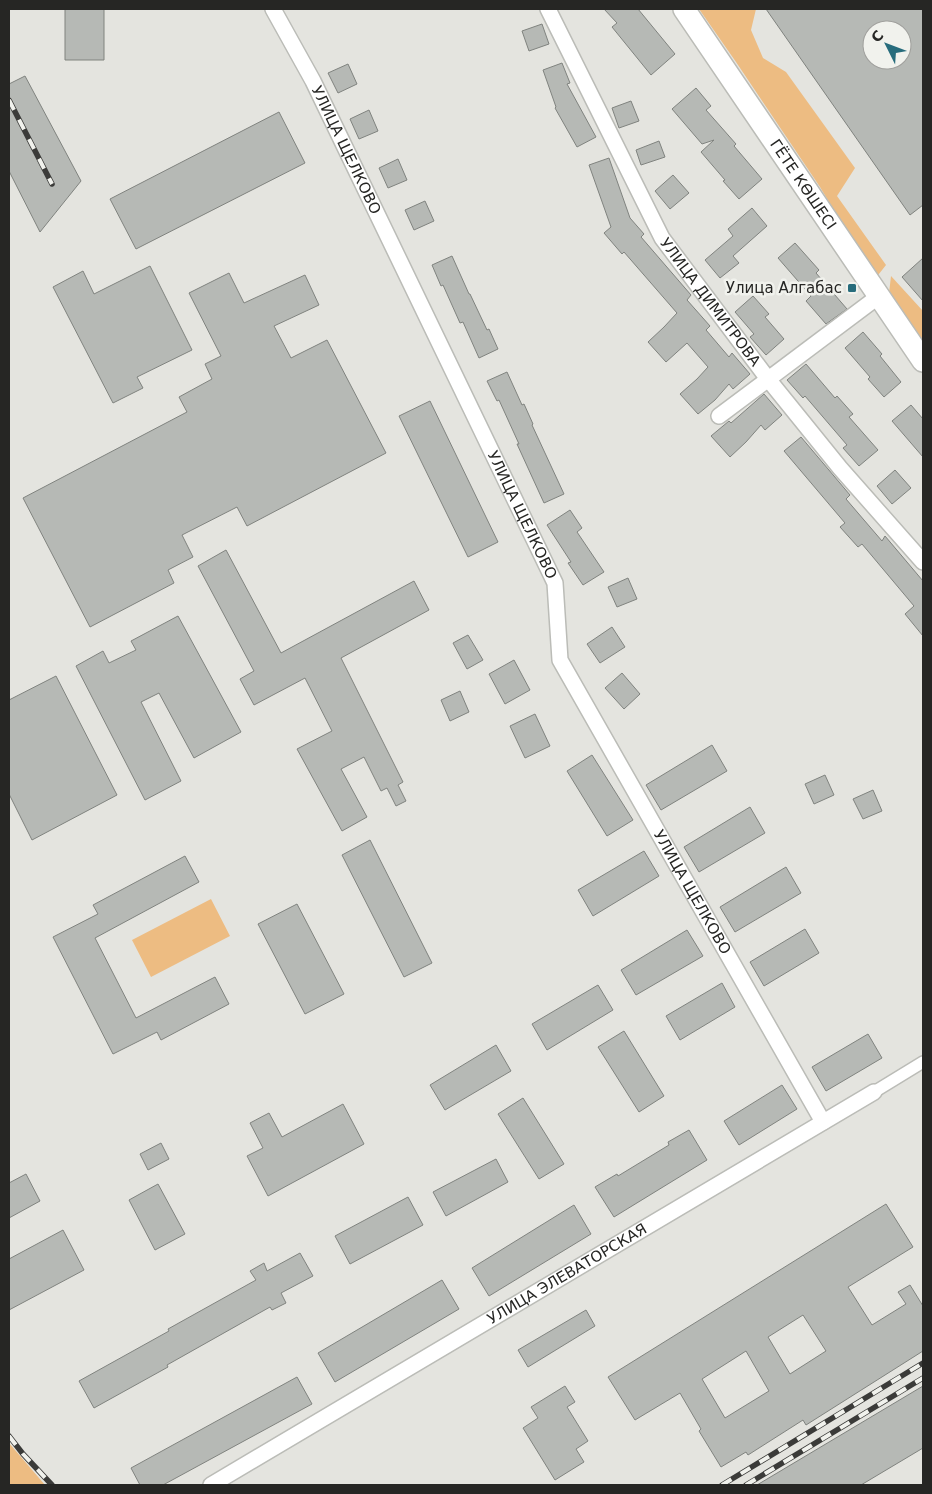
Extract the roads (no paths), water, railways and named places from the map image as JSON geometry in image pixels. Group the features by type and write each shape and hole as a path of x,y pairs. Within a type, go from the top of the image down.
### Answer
{"main road":[{"name":"ГЁТЕ КӨШЕСІ","path":"684,9 923,362"}],"street":[{"name":"УЛИЦА ЩЕЛКОВО","path":"273,9 313,81 555,583 560,660 823,1122"},
{"name":"УЛИЦА ДИМИТРОВА","path":"548,9 662,238 768,379 840,468 923,562"},
{"path":"719,416 879,296"},
{"name":"УЛИЦА ЭЛЕВАТОРСКАЯ","path":"210,1485 923,1062"}],"railway":[{"path":"9,100 52,184"},
{"path":"722,1485 923,1363"},
{"path":"746,1485 923,1378"},
{"path":"9,1436 52,1485"}],"place":[{"name":"Улица Алгабас","path":"852,288"}]}
